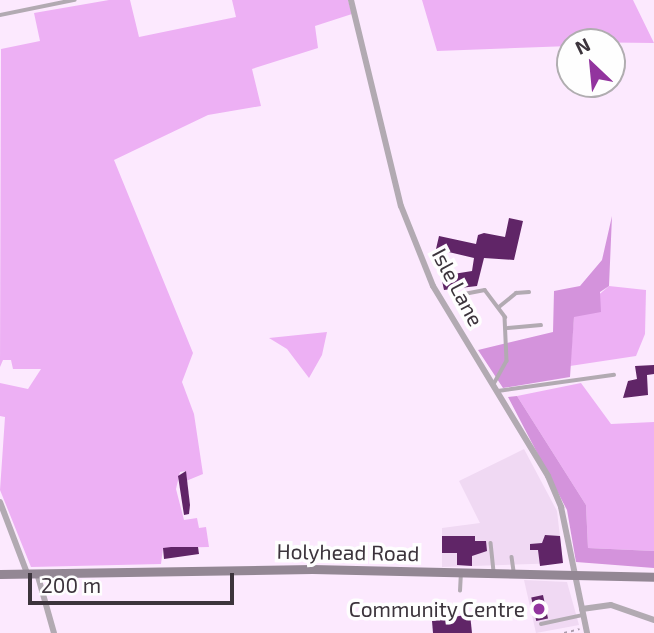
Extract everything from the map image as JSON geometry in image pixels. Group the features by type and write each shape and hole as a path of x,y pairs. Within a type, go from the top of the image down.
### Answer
{"main road":[{"name":"Holyhead Road","path":"0,574 461,571 654,577"}],"street":[{"name":"Isle Lane","path":"351,0 401,206 433,286 494,384 561,507 586,631"},
{"path":"0,502 32,573 54,633"},
{"path":"582,612 611,605 654,620"}],"lane":[{"path":"0,15 74,0"},
{"path":"459,295 485,290 499,307 507,328 507,361 494,384"},
{"path":"499,307 516,293 529,292"},
{"path":"507,328 541,325"},
{"path":"498,391 614,375"},
{"path":"491,543 494,572"},
{"path":"512,557 515,573"},
{"path":"460,591 461,571"},
{"path":"541,624 582,612"}],"path":[{"path":"564,633 586,631"}],"shaded area":[{"path":"109,0 130,0 139,37 236,17 232,0 348,0 352,14 315,26 318,48 252,69 261,106 208,115 114,160 193,353 182,382 194,414 203,474 186,481 186,471 180,472 176,489 184,520 197,518 199,528 206,527 209,547 163,548 161,564 31,567 0,490 5,417 0,416 0,383 28,389 41,369 13,369 11,360 3,360 0,367 1,49 40,41 34,13"},
{"path":"422,0 633,0 654,43 626,43 626,28 556,28 556,47 437,51"},
{"path":"612,216 609,286 600,292 601,312 574,317 570,377 503,388 478,350 553,332 554,291 580,286 602,260"},
{"path":"609,286 646,290 645,334 636,356 570,366 574,316"},
{"path":"327,332 322,355 309,378 287,349 269,338"},
{"path":"581,383 611,424 654,422 654,551 588,548 586,505 517,396"},
{"path":"517,396 586,505 588,548 654,551 654,568 576,562 567,510 508,397"},
{"path":"524,449 557,511 563,563 442,567 442,528 480,523 459,481"},
{"path":"524,580 567,582 579,625 536,633"}],"building":[{"path":"509,218 523,221 514,260 484,258 477,286 444,290 441,276 472,271 474,258 436,249 439,236 476,244 478,235 484,233 505,237"},
{"path":"654,365 654,374 647,375 648,395 623,398 628,381 637,379 635,366"},
{"path":"186,471 190,505 189,514 184,515 178,476"},
{"path":"545,535 560,536 563,563 540,566 538,550 530,550 530,544 542,543"},
{"path":"442,536 475,536 475,541 486,541 487,551 472,556 472,566 457,565 457,553 442,553"},
{"path":"198,547 199,554 164,559 163,548"},
{"name":"Community Centre","path":"543,595 548,618 536,621 531,597"},
{"path":"470,614 472,633 433,633 432,621"}],"place":[{"name":"Community Centre","path":"539,609"}]}
